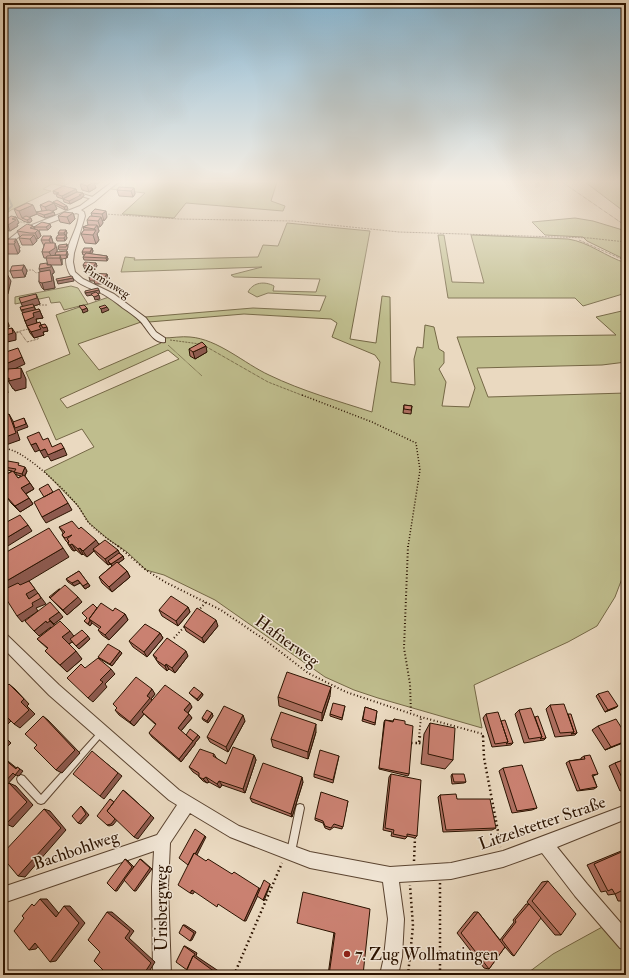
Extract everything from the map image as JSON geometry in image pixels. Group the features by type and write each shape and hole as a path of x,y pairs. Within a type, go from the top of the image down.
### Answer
{"street":[{"path":"3,248 18,233 28,228"},
{"name":"Pirminweg","path":"78,228 71,251 70,266 74,275 83,282 118,301 144,321 156,337 162,340"},
{"name":"Litzelstetter Straße","path":"3,639 54,690 151,776 187,804 235,832 289,853 317,861 390,875 451,871 503,859 626,812"},
{"path":"162,840 187,804"},
{"name":"Bachbohlweg","path":"3,895 162,840"},
{"name":"Urisbergweg","path":"162,840 160,887 162,975"},
{"path":"545,844 581,890 626,942"},
{"path":"389,975 393,957 396,918 390,875"}],"lane":[{"path":"21,779 41,800 101,732"},
{"path":"289,853 300,808"}],"path":[{"path":"357,228 399,232 577,239 589,238 626,242"},
{"path":"577,239 626,261"},
{"path":"3,271 13,270"},
{"path":"23,270 33,270 36,273 42,272"},
{"path":"39,306 48,305"},
{"path":"9,334 33,328"},
{"path":"12,334 20,332 27,342 38,339 39,337"},
{"path":"162,340 202,376"},
{"path":"162,340 193,342 205,346 268,382 372,422 416,443 420,470 408,543 404,648 410,684 411,713"},
{"name":"Hafnerweg","path":"3,449 7,448 15,451 44,471 78,506 89,523 127,552 146,570 165,582 206,602 244,626 308,673 346,692 421,717 483,734 484,758 503,859"},
{"path":"196,612 206,602"},
{"path":"174,638 186,625"},
{"path":"419,743 421,717"},
{"path":"411,743 423,744"},
{"path":"408,975 413,926 411,873 415,838"},
{"path":"234,975 289,853"},
{"path":"440,872 440,975"}],"shaded area":[{"path":"285,228 335,228 370,231 350,339 376,343 382,296 390,297 391,382 415,385 414,359 417,347 423,348 425,325 434,327 439,349 444,352 444,363 439,369 446,382 442,406 469,407 475,388 457,337 616,335 596,317 626,310 626,362 602,365 477,368 488,397 626,393 626,568 615,597 597,626 568,642 474,685 482,728 378,698 354,690 325,677 215,600 164,575 146,570 127,552 89,523 78,506 44,471 94,447 82,429 56,440 26,372 70,354 56,315 112,296 144,321 78,344 99,370 161,343 163,338 190,337 211,342 260,370 294,386 372,412 380,362 375,355 332,337 337,323 331,319 244,314 149,322 145,317 253,308 320,311 326,296 268,293 257,297 248,292 256,284 267,283 274,286 273,291 316,292 320,279 234,277 231,275 262,267 121,272 125,257 135,258 134,260 258,257 263,245 278,246","holes":["168,350 179,359 67,408 60,399"]},
{"path":"538,228 615,228 626,231 626,260 587,241 583,237 545,235"},
{"path":"438,235 444,235 452,282 484,283 471,235 568,239 583,243 626,263 626,293 583,306 575,298 448,298"},
{"path":"71,286 78,288 88,304 64,310 60,302 51,303 49,297 15,304 15,297"},
{"path":"604,926 626,946 626,975 525,975 553,954"}],"building":[{"path":"22,228 31,228 38,230 35,233 17,231"},
{"path":"60,230 66,230 64,233 58,233"},
{"path":"84,230 96,230 93,235 81,234"},
{"path":"22,235 34,235 30,239 19,238"},
{"path":"58,235 66,235 64,238 56,238"},
{"path":"43,236 51,236 49,240 41,240"},
{"path":"7,239 16,239 14,242 16,242 14,244 3,244"},
{"path":"45,243 55,243 55,248 49,252 42,252"},
{"path":"67,244 66,247 58,247 59,245"},
{"path":"84,248 92,248 90,252 82,252"},
{"path":"67,251 66,255 55,255 56,252"},
{"path":"86,253 107,256 106,258 83,257"},
{"path":"60,255 60,258 46,258 47,256"},
{"path":"85,262 96,263 91,269 85,269 87,266 83,265"},
{"path":"47,263 47,265 51,265 51,267 39,269 40,264"},
{"path":"24,265 22,270 10,271 12,266"},
{"path":"50,270 52,281 42,283 39,282 39,272"},
{"path":"3,272 6,272 3,285"},
{"path":"92,273 107,274 102,281 94,280 96,278 89,277"},
{"path":"72,276 73,278 57,281 56,279"},
{"path":"98,288 99,290 85,293 85,291"},
{"path":"96,292 99,295 94,297 91,294"},
{"path":"36,294 37,298 21,303 19,298"},
{"path":"33,304 34,307 21,310 20,307"},
{"path":"84,305 87,308 82,310 79,306"},
{"path":"105,305 107,307 101,309 99,307"},
{"path":"39,309 40,311 33,313 34,317 25,321 22,313"},
{"path":"40,322 41,325 39,326 41,329 31,332 27,326"},
{"path":"45,324 47,327 43,328 41,325"},
{"path":"12,328 13,333 3,336 3,330"},
{"path":"202,342 206,346 193,352 189,349"},
{"path":"18,348 22,357 3,365 3,353"},
{"path":"21,368 21,378 9,381 9,378 7,379 8,369"},
{"path":"404,405 412,406 411,410 404,409"},
{"path":"9,414 16,433 3,438 3,416"},
{"path":"24,418 26,424 15,428 13,422"},
{"path":"39,432 43,440 48,438 52,447 61,443 64,448 48,455 45,449 40,451 36,443 31,445 27,437"},
{"path":"8,461 19,463 18,465 25,467 22,474 14,472 16,469 4,467"},
{"path":"13,471 18,478 24,475 30,483 21,488 29,498 15,506 6,496 8,495 3,489 3,476"},
{"path":"48,484 53,492 44,497 39,489"},
{"path":"59,489 68,503 42,517 34,502"},
{"path":"20,515 28,525 3,540 3,524"},
{"path":"72,521 79,529 81,527 96,540 83,551 72,544 68,544 69,541 67,539 72,535 65,538 62,535 65,532 59,527"},
{"path":"49,528 63,548 3,583 3,554"},
{"path":"105,540 118,550 105,559 93,549"},
{"path":"119,553 123,556 111,564 108,561"},
{"path":"117,562 127,571 109,587 99,577"},
{"path":"79,571 88,583 83,586 78,580 72,583 66,579"},
{"path":"29,581 35,589 26,594 29,599 38,593 41,598 32,603 33,606 17,616 3,594 3,590 18,583 20,585"},
{"path":"65,585 78,597 63,610 50,598"},
{"path":"60,589 50,598 49,597"},
{"path":"171,596 188,607 176,621 159,610"},
{"path":"50,602 59,612 49,619 50,621 47,623 46,621 34,631 25,621"},
{"path":"101,603 113,611 115,608 125,614 105,635 98,630 101,627 89,619"},
{"path":"93,604 97,608 89,619 88,624 84,621 87,618 82,613"},
{"path":"197,608 216,620 202,638 184,626"},
{"path":"60,621 70,631 62,637 76,651 60,665 45,651 48,648 37,639"},
{"path":"145,624 160,633 144,652 129,641"},
{"path":"82,630 88,636 76,646 70,639"},
{"path":"167,638 186,651 172,668 166,664 165,666 156,660 157,658 153,655"},
{"path":"108,644 120,651 110,664 98,657"},
{"path":"98,658 111,669 100,680 103,682 88,698 67,678 81,664 85,668"},
{"path":"287,672 331,687 322,713 278,697"},
{"path":"136,677 152,689 147,696 150,698 130,722 115,710 117,708 113,704"},
{"path":"9,684 24,699 21,702 29,710 14,724 6,716 3,718 3,690"},
{"path":"165,685 190,703 184,710 189,714 178,728 193,741 179,759 149,733 156,724 142,712"},
{"path":"194,687 202,693 197,699 189,693"},
{"path":"608,691 618,706 608,710 598,694"},
{"path":"333,703 345,706 342,718 330,714"},
{"path":"564,704 574,732 560,733 550,705"},
{"path":"224,706 243,715 226,747 207,737"},
{"path":"365,707 377,711 375,723 363,719"},
{"path":"531,708 542,737 529,739 519,710"},
{"path":"207,710 212,713 207,721 202,718"},
{"path":"281,712 316,724 308,752 271,739"},
{"path":"498,712 508,742 495,744 486,714"},
{"path":"568,714 571,714 577,733 571,734 574,732"},
{"path":"43,716 75,750 56,770 34,748 37,745 25,734"},
{"path":"538,716 546,738 540,739 542,737 535,717"},
{"path":"394,719 405,721 405,724 413,726 409,774 379,768 385,720 393,722"},
{"path":"616,719 626,735 626,741 611,747 598,726"},
{"path":"505,720 513,743 506,744 508,742 501,721"},
{"path":"430,723 455,728 453,760 428,754"},
{"path":"190,729 198,735 193,741 186,735"},
{"path":"4,737 8,741 3,746 3,738"},
{"path":"233,747 254,755 243,789 219,781 217,784 206,777 203,779 199,777 199,773 189,767 200,749 214,754 213,756 226,764"},
{"path":"320,750 339,756 333,780 314,774"},
{"path":"92,751 118,773 100,796 73,774"},
{"path":"590,755 598,774 592,775 597,787 580,790 569,761 585,759 584,756"},
{"path":"3,758 16,769 17,767 20,769 15,775 13,773 3,784"},
{"path":"626,759 626,786 615,763"},
{"path":"263,763 302,777 291,814 250,798"},
{"path":"522,765 537,808 517,811 503,768"},
{"path":"391,774 421,780 417,836 407,834 407,837 393,834 394,830 385,828"},
{"path":"452,774 464,774 466,782 454,782"},
{"path":"9,783 27,802 6,824 3,821 3,789"},
{"path":"123,790 151,815 134,837 107,811"},
{"path":"321,792 348,801 343,827 334,824 331,828 325,826 323,821 315,818"},
{"path":"456,794 457,799 490,799 496,828 446,830 440,795"},
{"path":"110,799 114,802 107,811 115,819 111,824 107,825 97,816"},
{"path":"81,806 86,814 78,823 72,816"},
{"path":"44,809 61,828 18,876 3,858 3,853"},
{"path":"195,829 205,836 188,865 179,858"},
{"path":"626,850 626,901 621,891 615,894 612,889 608,891 594,864"},
{"path":"194,853 206,861 208,859 232,874 234,872 259,888 244,921 218,904 217,907 192,890 190,893 178,885"},
{"path":"125,859 132,867 115,891 107,883"},
{"path":"140,859 150,868 134,891 124,880"},
{"path":"264,880 270,884 263,900 257,896"},
{"path":"548,881 576,914 561,935 532,901"},
{"name":"7. Zug Wollmatingen","path":"303,892 370,909 363,975 329,975 335,933 297,923"},
{"path":"40,899 56,917 64,906 79,923 50,962 35,943 29,950 14,931 24,918 22,916 32,904 34,906"},
{"path":"529,904 541,918 514,956 502,940 516,922 515,920"},
{"path":"107,912 130,931 125,938 151,963 143,975 108,975 94,961 100,952 88,940"},
{"path":"478,912 505,947 489,969 461,933"},
{"path":"183,925 194,933 190,941 179,933"},
{"path":"184,946 195,954 187,970 176,962"},
{"path":"193,956 219,975 184,975"}],"place":[{"name":"7. Zug Wollmatingen","path":"347,954"}]}
